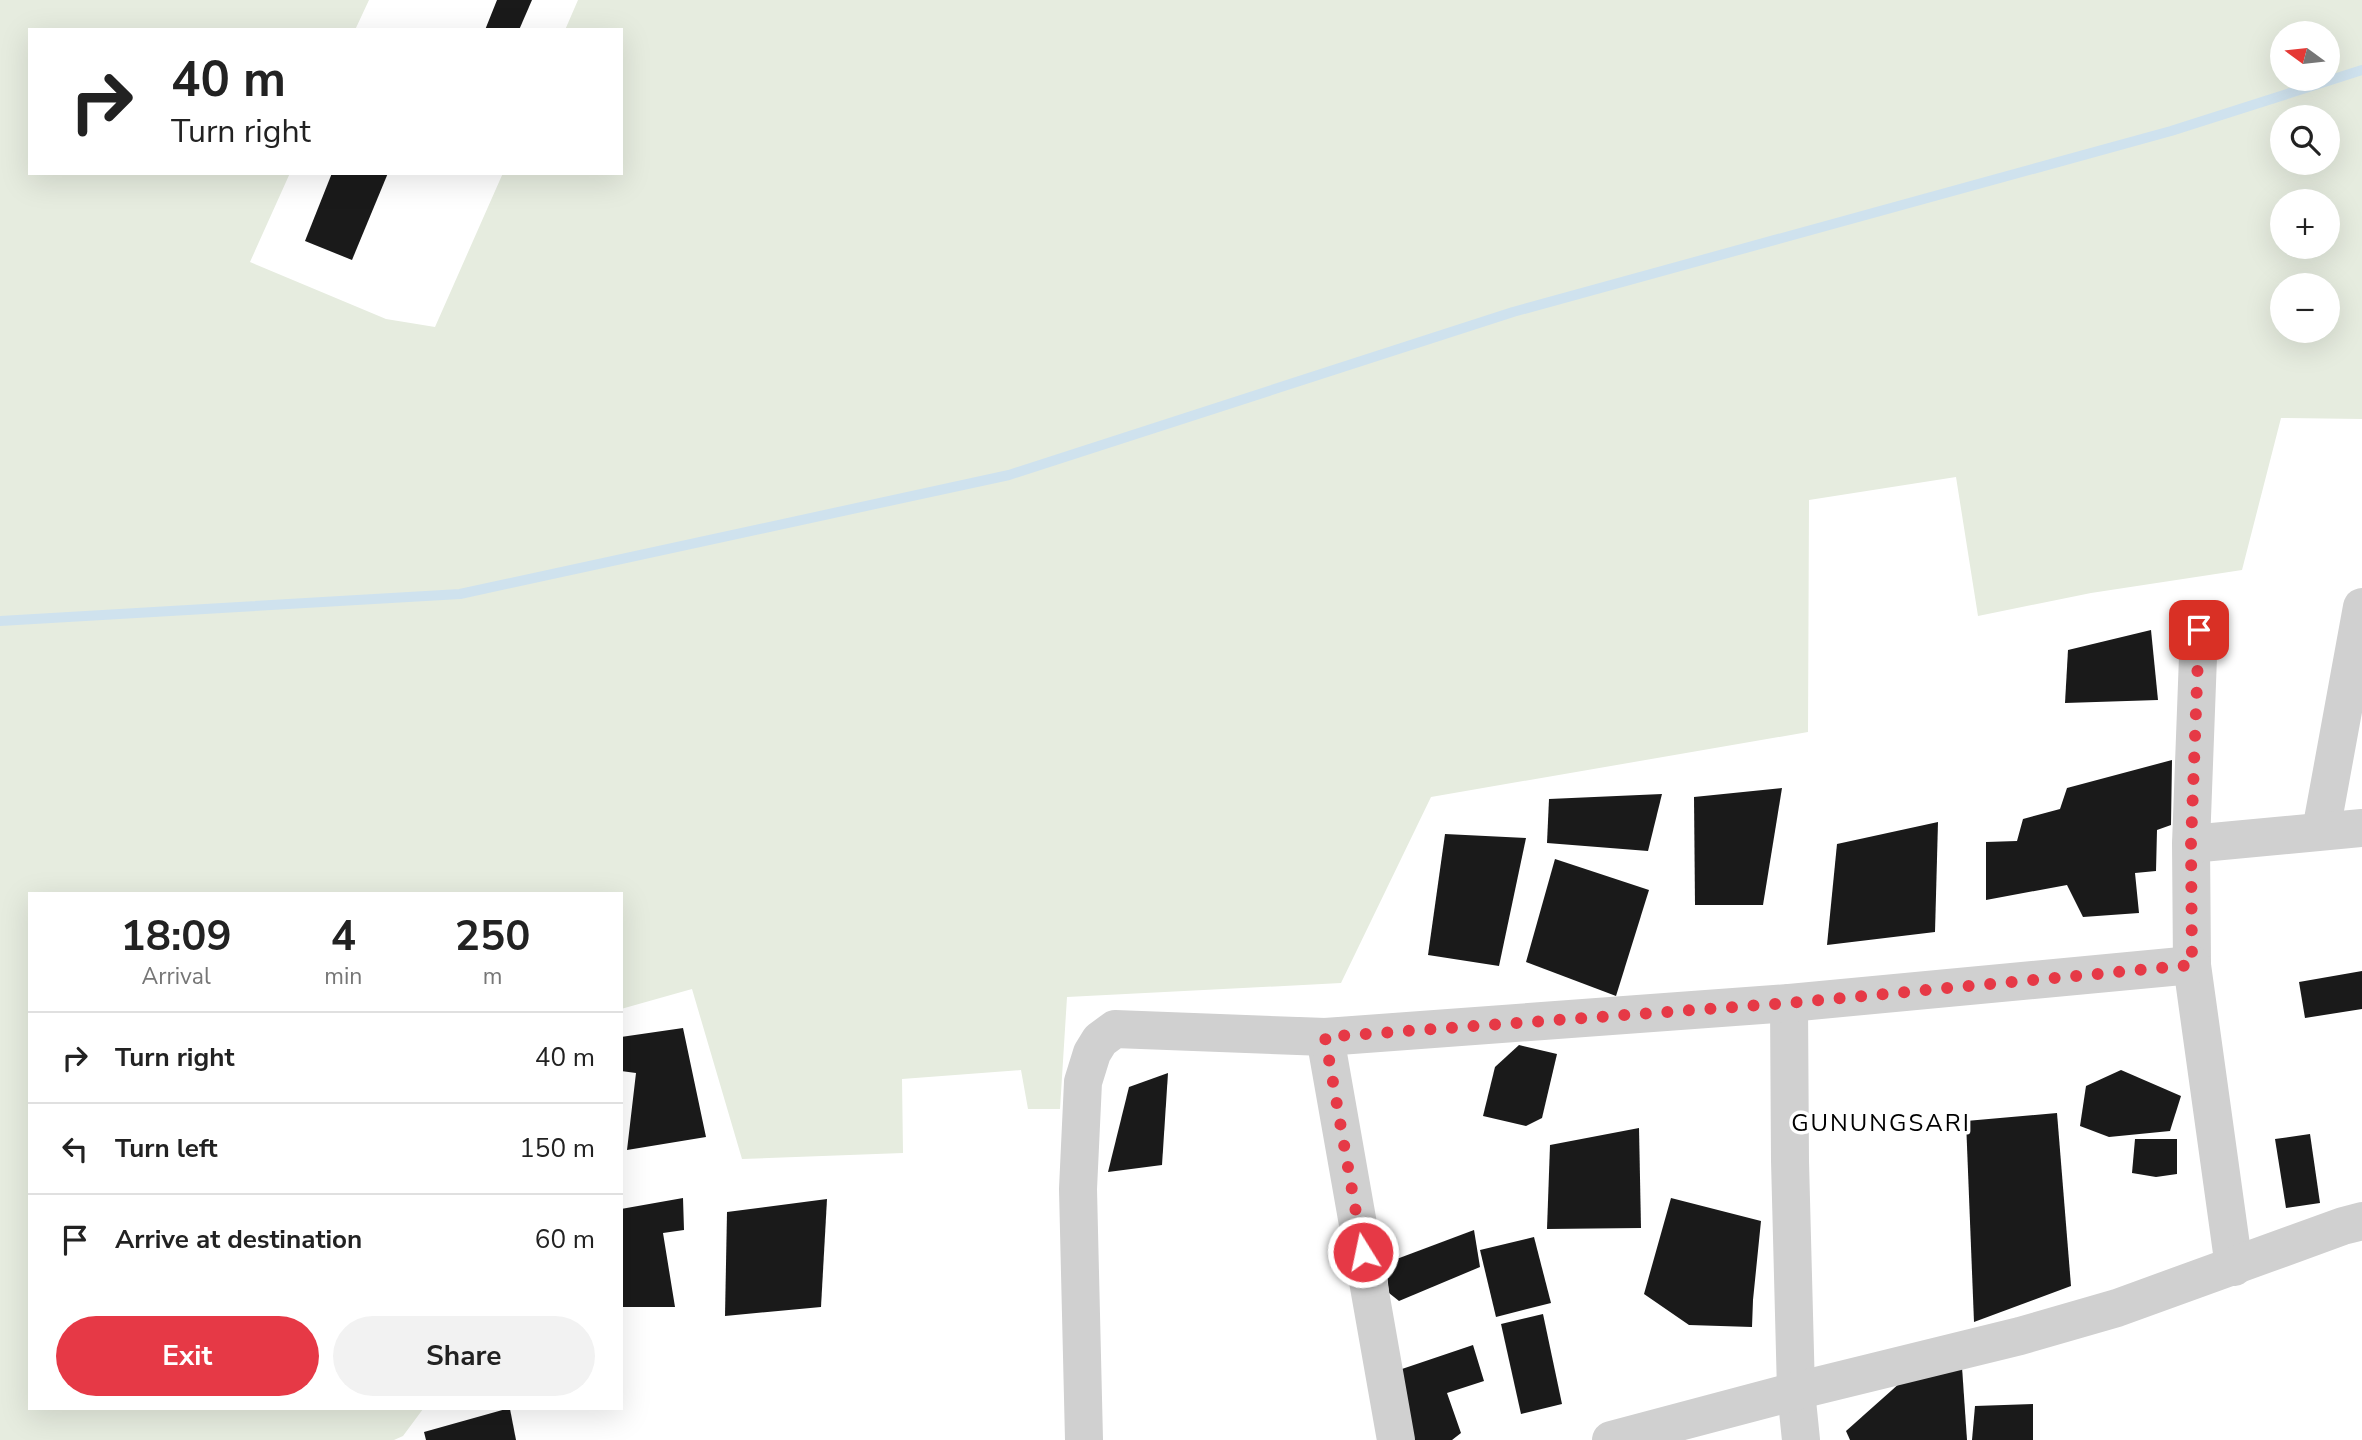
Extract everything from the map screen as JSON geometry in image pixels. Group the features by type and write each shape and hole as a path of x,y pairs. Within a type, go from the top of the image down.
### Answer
{"street":[{"path":"2321,831 2362,607"},
{"path":"2199,630 2191,844 2192,965 2234,1267"},
{"path":"2191,844 2362,828"},
{"path":"1084,1440 1078,1189 1083,1082 1092,1053 1100,1040 1115,1030 1325,1037 1789,1003 2192,965"},
{"path":"1789,1003 1796,1391 1801,1440"},
{"path":"1325,1037 1396,1440"},
{"path":"1611,1440 2020,1336 2117,1308 2362,1221"}],"shaded area":[{"path":"0,0 369,0 356,28 28,28 28,175 289,175 250,262 386,319 435,327 502,175 623,175 623,28 566,28 578,0 2362,0 2362,419 2281,418 2242,570 2091,593 1978,616 1956,477 1809,500 1808,732 1431,797 1341,983 1067,997 1060,1109 1028,1109 1021,1070 902,1079 903,1153 742,1159 692,989 623,1008 623,892 28,892 28,1410 422,1410 403,1436 394,1440 0,1440"}],"building":[{"path":"497,0 532,0 520,28 486,28"},
{"path":"331,175 387,175 352,260 305,241"},
{"path":"2151,630 2158,700 2065,703 2068,650"},
{"path":"2172,760 2171,825 2157,830 2156,871 2135,873 2139,913 2083,917 2067,885 1986,900 1986,842 2017,841 2023,819 2060,809 2067,788"},
{"path":"1782,788 1763,905 1695,905 1694,797"},
{"path":"1662,794 1648,851 1547,843 1549,799"},
{"path":"1938,822 1935,932 1827,945 1837,844"},
{"path":"1445,834 1526,838 1499,966 1428,955"},
{"path":"1555,859 1649,890 1616,996 1526,962"},
{"path":"2362,971 2362,1009 2305,1018 2299,982"},
{"path":"683,1028 706,1137 627,1150 636,1073 623,1071 623,1037"},
{"path":"1519,1045 1557,1054 1542,1118 1526,1126 1483,1116 1495,1067"},
{"path":"2121,1070 2181,1096 2170,1131 2109,1137 2080,1126 2086,1086"},
{"path":"1168,1073 1162,1165 1108,1172 1129,1087"},
{"path":"2057,1113 2071,1286 1974,1322 1966,1121"},
{"path":"1639,1128 1641,1228 1547,1229 1550,1145"},
{"path":"2310,1134 2320,1203 2286,1208 2275,1139"},
{"path":"2135,1139 2177,1139 2177,1174 2156,1177 2132,1173"},
{"path":"683,1198 684,1230 663,1233 675,1307 623,1307 623,1209"},
{"path":"1671,1198 1761,1221 1752,1327 1689,1325 1644,1294"},
{"path":"827,1199 821,1307 725,1316 727,1212"},
{"path":"1474,1230 1480,1267 1399,1301 1389,1293 1386,1263"},
{"path":"1534,1237 1551,1303 1496,1317 1480,1250"},
{"path":"1543,1314 1562,1404 1521,1414 1501,1324"},
{"path":"1473,1345 1484,1381 1447,1393 1461,1433 1452,1440 1407,1440 1396,1371"},
{"path":"1962,1367 1967,1440 1850,1440 1846,1431 1910,1374"},
{"path":"2033,1404 2033,1440 1972,1440 1975,1406"},
{"path":"510,1410 516,1440 426,1440 424,1432"}],"waterway":[{"path":"0,621 460,594 1009,475 1513,312 2171,131 2362,70"}],"district":[{"name":"GUNUNGSARI","path":"1881,1123"}],"route":[{"path":"1363,1252 1325,1037 1789,1003 2192,965 2191,844 2199,630"}]}
